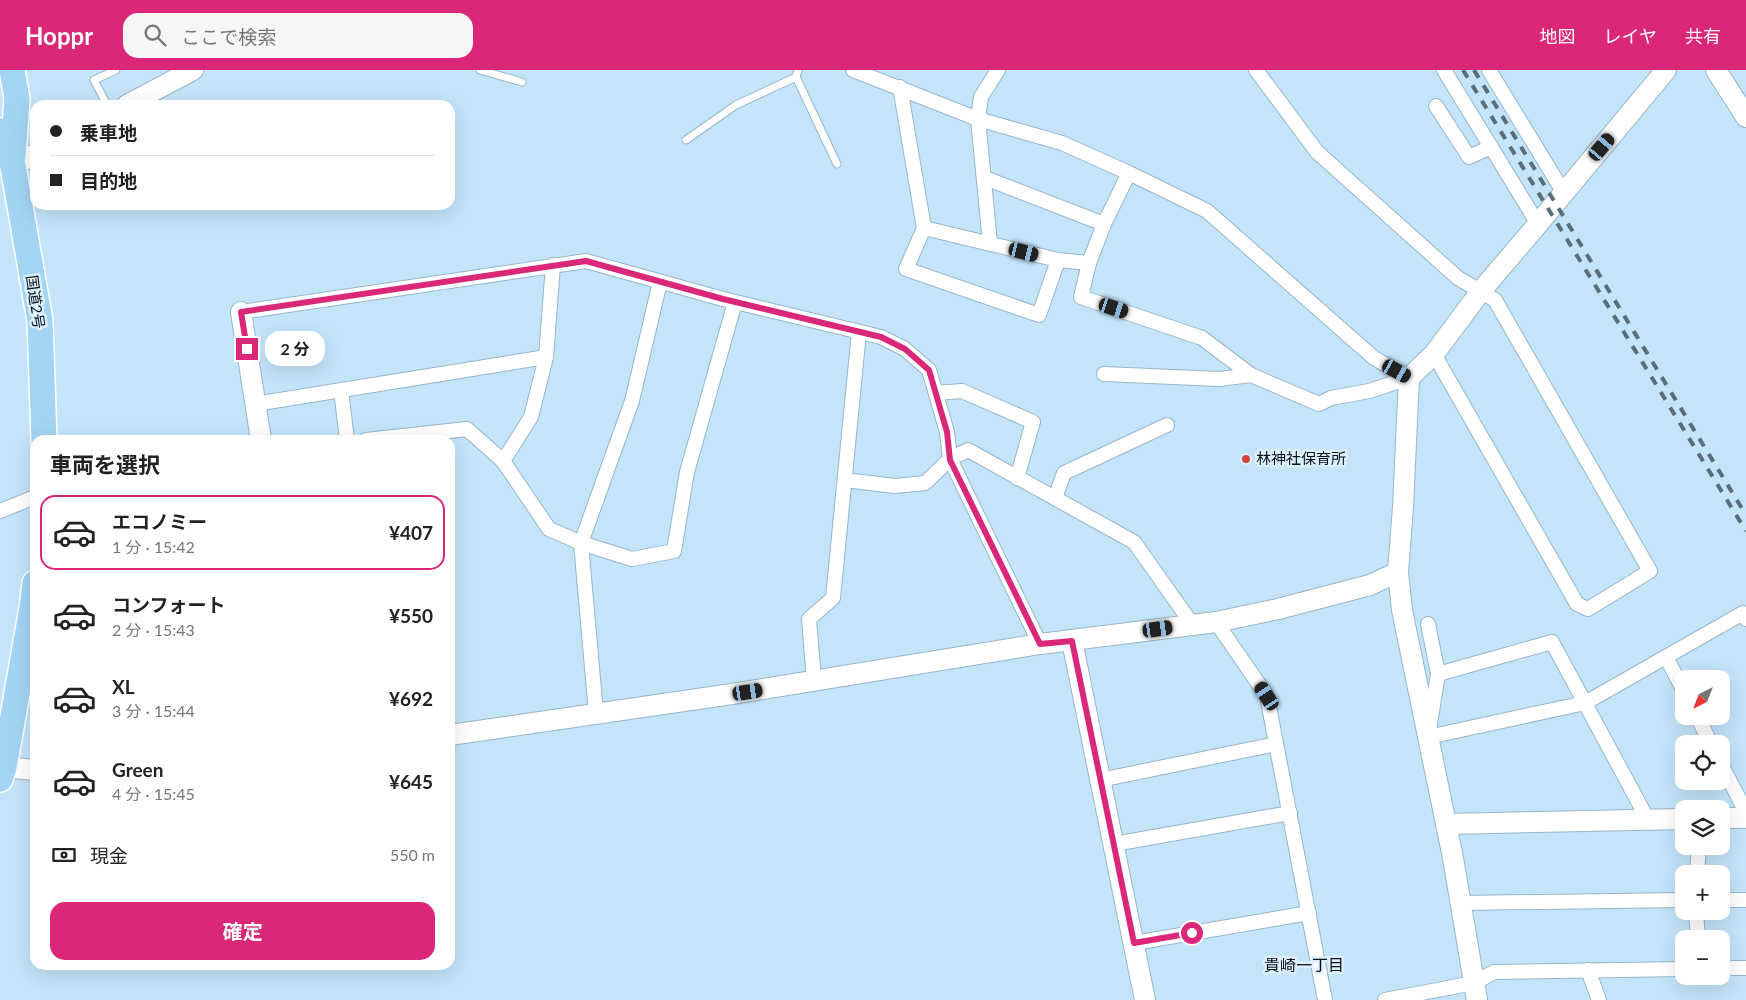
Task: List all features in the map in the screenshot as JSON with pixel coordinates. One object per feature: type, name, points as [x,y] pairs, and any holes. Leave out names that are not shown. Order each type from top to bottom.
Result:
[{"type":"highway","name":"国道2号","points":[[4,171],[17,99],[12,70]]},
{"type":"highway","name":"国道2号","points":[[0,131],[4,171],[40,321],[44,435]]},
{"type":"highway","points":[[2,773],[30,619]]},
{"type":"street","points":[[136,100],[193,70]]},
{"type":"street","points":[[853,70],[978,119],[1062,143],[1207,211],[1374,358],[1409,378]]},
{"type":"street","points":[[990,243],[978,119],[981,97],[998,70]]},
{"type":"street","points":[[1256,70],[1317,152],[1458,278],[1494,300],[1650,571],[1588,610],[1577,604],[1434,354]]},
{"type":"street","points":[[1444,70],[1538,224]]},
{"type":"street","points":[[1489,70],[1564,193]]},
{"type":"street","points":[[1128,173],[1104,224],[1089,263],[1081,297],[1202,338],[1251,375],[1319,404],[1331,398],[1370,391],[1409,378],[1434,354],[1481,291],[1666,70]]},
{"type":"street","points":[[1716,70],[1746,117]]},
{"type":"street","points":[[900,87],[924,228],[906,269],[1039,316],[1058,260]]},
{"type":"street","points":[[1436,106],[1470,157],[1491,147]]},
{"type":"street","points":[[4,171],[30,157]]},
{"type":"street","points":[[985,178],[1104,224]]},
{"type":"street","points":[[924,228],[1058,260],[1089,263]]},
{"type":"street","points":[[260,435],[241,312],[586,261],[735,302],[881,337],[905,349],[929,370],[947,432],[950,460],[1040,644]]},
{"type":"street","points":[[503,461],[531,416],[546,358],[553,265]]},
{"type":"street","points":[[596,713],[581,544],[632,401],[660,282]]},
{"type":"street","points":[[412,435],[467,429],[503,461],[549,529],[581,544],[632,559],[674,551],[686,472],[735,302]]},
{"type":"street","points":[[814,681],[809,619],[833,598],[859,332]]},
{"type":"street","points":[[255,404],[546,358]]},
{"type":"street","points":[[1104,374],[1219,379],[1251,375]]},
{"type":"street","points":[[1409,378],[1398,572],[1402,610],[1446,824],[1475,991]]},
{"type":"street","points":[[341,390],[346,435]]},
{"type":"street","points":[[936,393],[962,390],[1033,422],[1017,478]]},
{"type":"street","points":[[1055,498],[1064,473],[1167,425]]},
{"type":"street","points":[[844,480],[895,486],[925,483],[950,460],[968,450],[1134,542],[1192,624]]},
{"type":"street","points":[[0,511],[30,499]]},
{"type":"street","points":[[455,734],[732,694],[1040,644],[1216,622],[1278,609],[1370,584],[1398,572]]},
{"type":"street","points":[[1428,737],[1585,703],[1743,613],[1746,619]]},
{"type":"street","points":[[1216,622],[1267,696],[1325,1000]]},
{"type":"street","points":[[1428,624],[1438,674],[1428,737]]},
{"type":"street","points":[[1072,641],[1144,1000]]},
{"type":"street","points":[[1438,674],[1552,642],[1648,820]]},
{"type":"street","points":[[1666,657],[1675,674]]},
{"type":"street","points":[[1100,780],[1276,744]]},
{"type":"street","points":[[2,773],[30,770]]},
{"type":"street","points":[[1730,781],[1746,812]]},
{"type":"street","points":[[1114,844],[1290,813]]},
{"type":"street","points":[[1730,818],[1746,818]]},
{"type":"street","points":[[1446,824],[1675,819]]},
{"type":"street","points":[[1460,903],[1675,900]]},
{"type":"street","points":[[1730,900],[1746,900]]},
{"type":"street","points":[[1134,943],[1309,913]]},
{"type":"street","points":[[1385,1000],[1475,991],[1494,972],[1675,969]]},
{"type":"street","points":[[1730,969],[1745,971]]},
{"type":"street","points":[[1588,970],[1599,1000]]},
{"type":"lane","points":[[104,100],[94,80],[116,70]]},
{"type":"lane","points":[[480,70],[522,82]]},
{"type":"lane","points":[[686,140],[736,105],[797,74],[837,164]]},
{"type":"railway","points":[[1463,70],[1746,531]]},
{"type":"railway","points":[[1474,70],[1746,515]]},
{"type":"place","name":"林神社保育所","points":[[1246,459]]},
{"type":"district","name":"貴崎一丁目","points":[[1304,965]]},
{"type":"route","points":[[247,349],[241,312],[586,261],[723,299],[881,337],[905,349],[929,370],[947,432],[950,460],[1040,644],[1072,641],[1134,943],[1192,933]]}]
